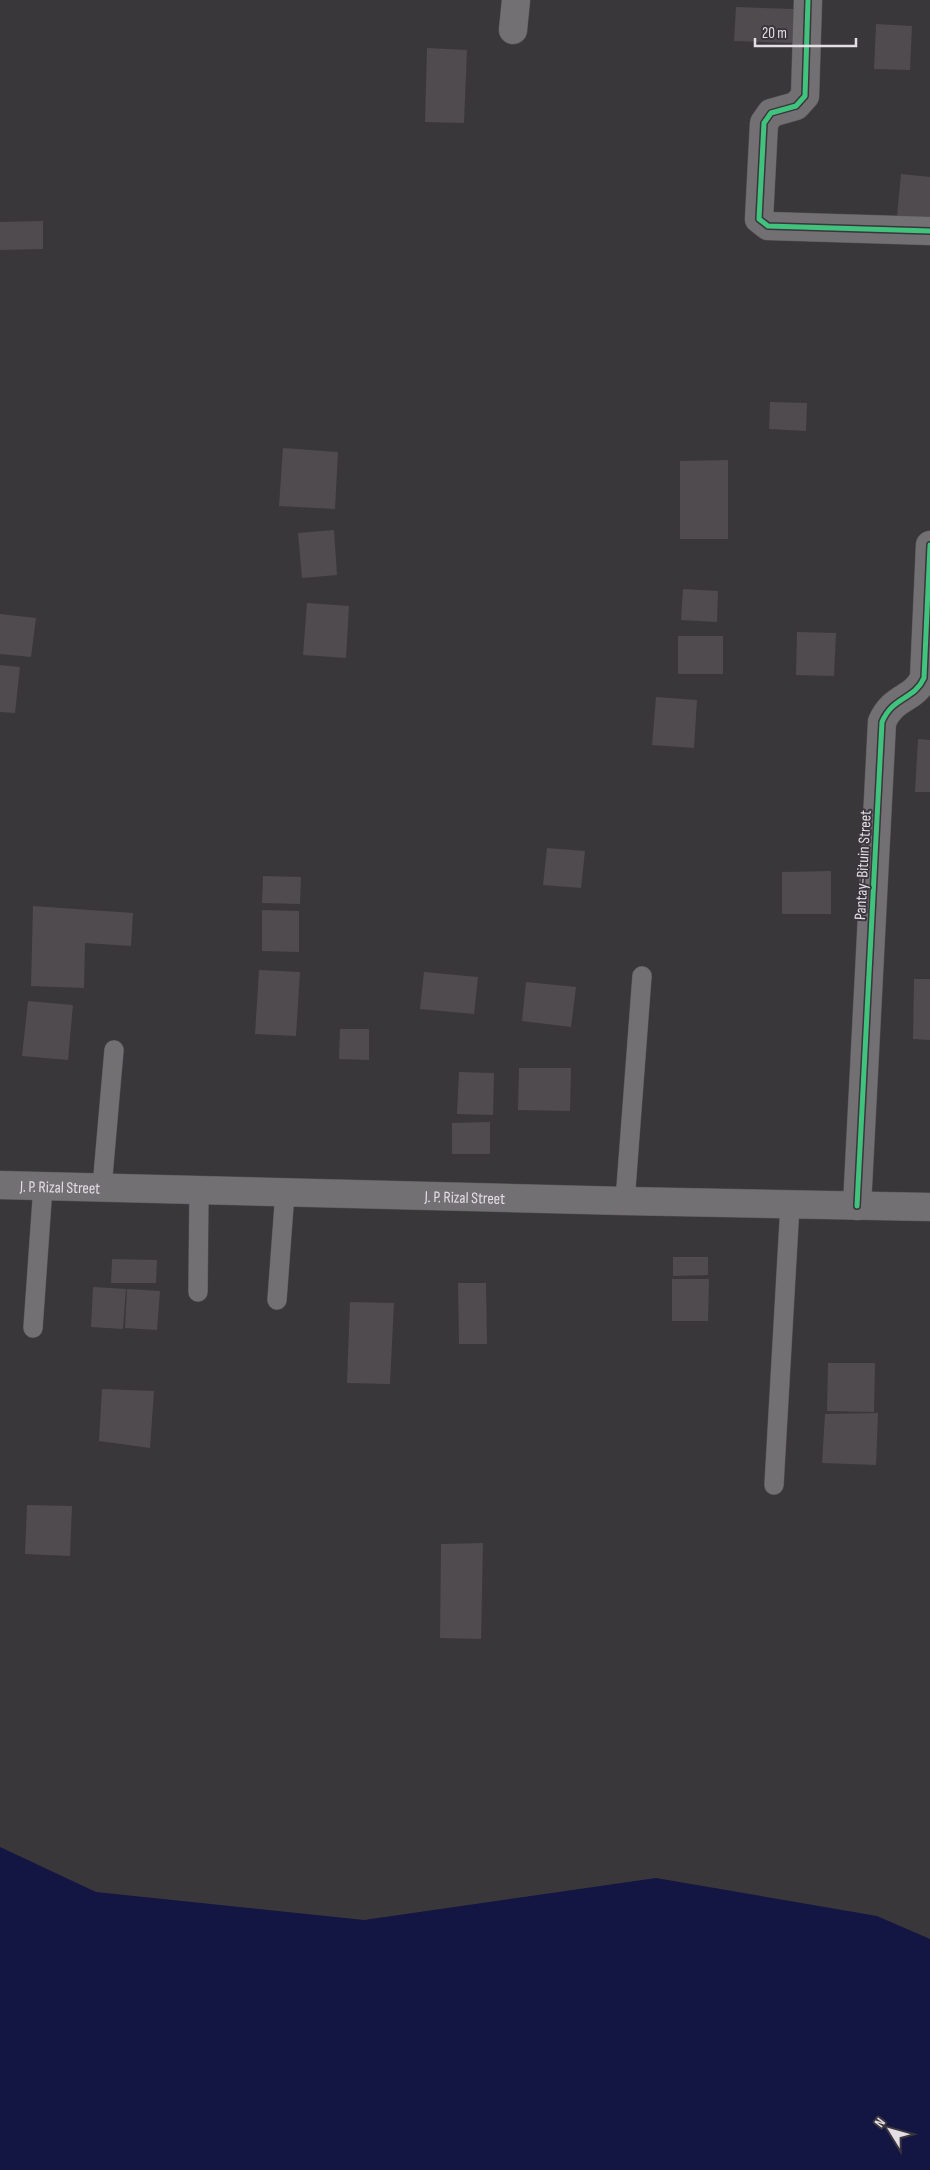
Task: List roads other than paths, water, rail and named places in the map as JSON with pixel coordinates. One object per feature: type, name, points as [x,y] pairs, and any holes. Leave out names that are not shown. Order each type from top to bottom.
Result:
[{"type":"street","points":[[513,30],[516,0]]},
{"type":"street","points":[[808,0],[805,96],[796,106],[771,112],[764,123],[759,219],[768,226],[930,231]]},
{"type":"street","name":"Pantay-Bituin Street","points":[[857,1206],[882,722],[891,706],[916,690],[924,678],[930,545]]},
{"type":"street","name":"J. P. Rizal Street","points":[[0,1185],[930,1207]]},
{"type":"lane","points":[[625,1201],[642,976]]},
{"type":"lane","points":[[102,1187],[114,1050]]},
{"type":"lane","points":[[33,1328],[43,1186]]},
{"type":"lane","points":[[198,1292],[199,1190]]},
{"type":"lane","points":[[277,1300],[284,1192]]},
{"type":"lane","points":[[774,1485],[790,1205]]}]
